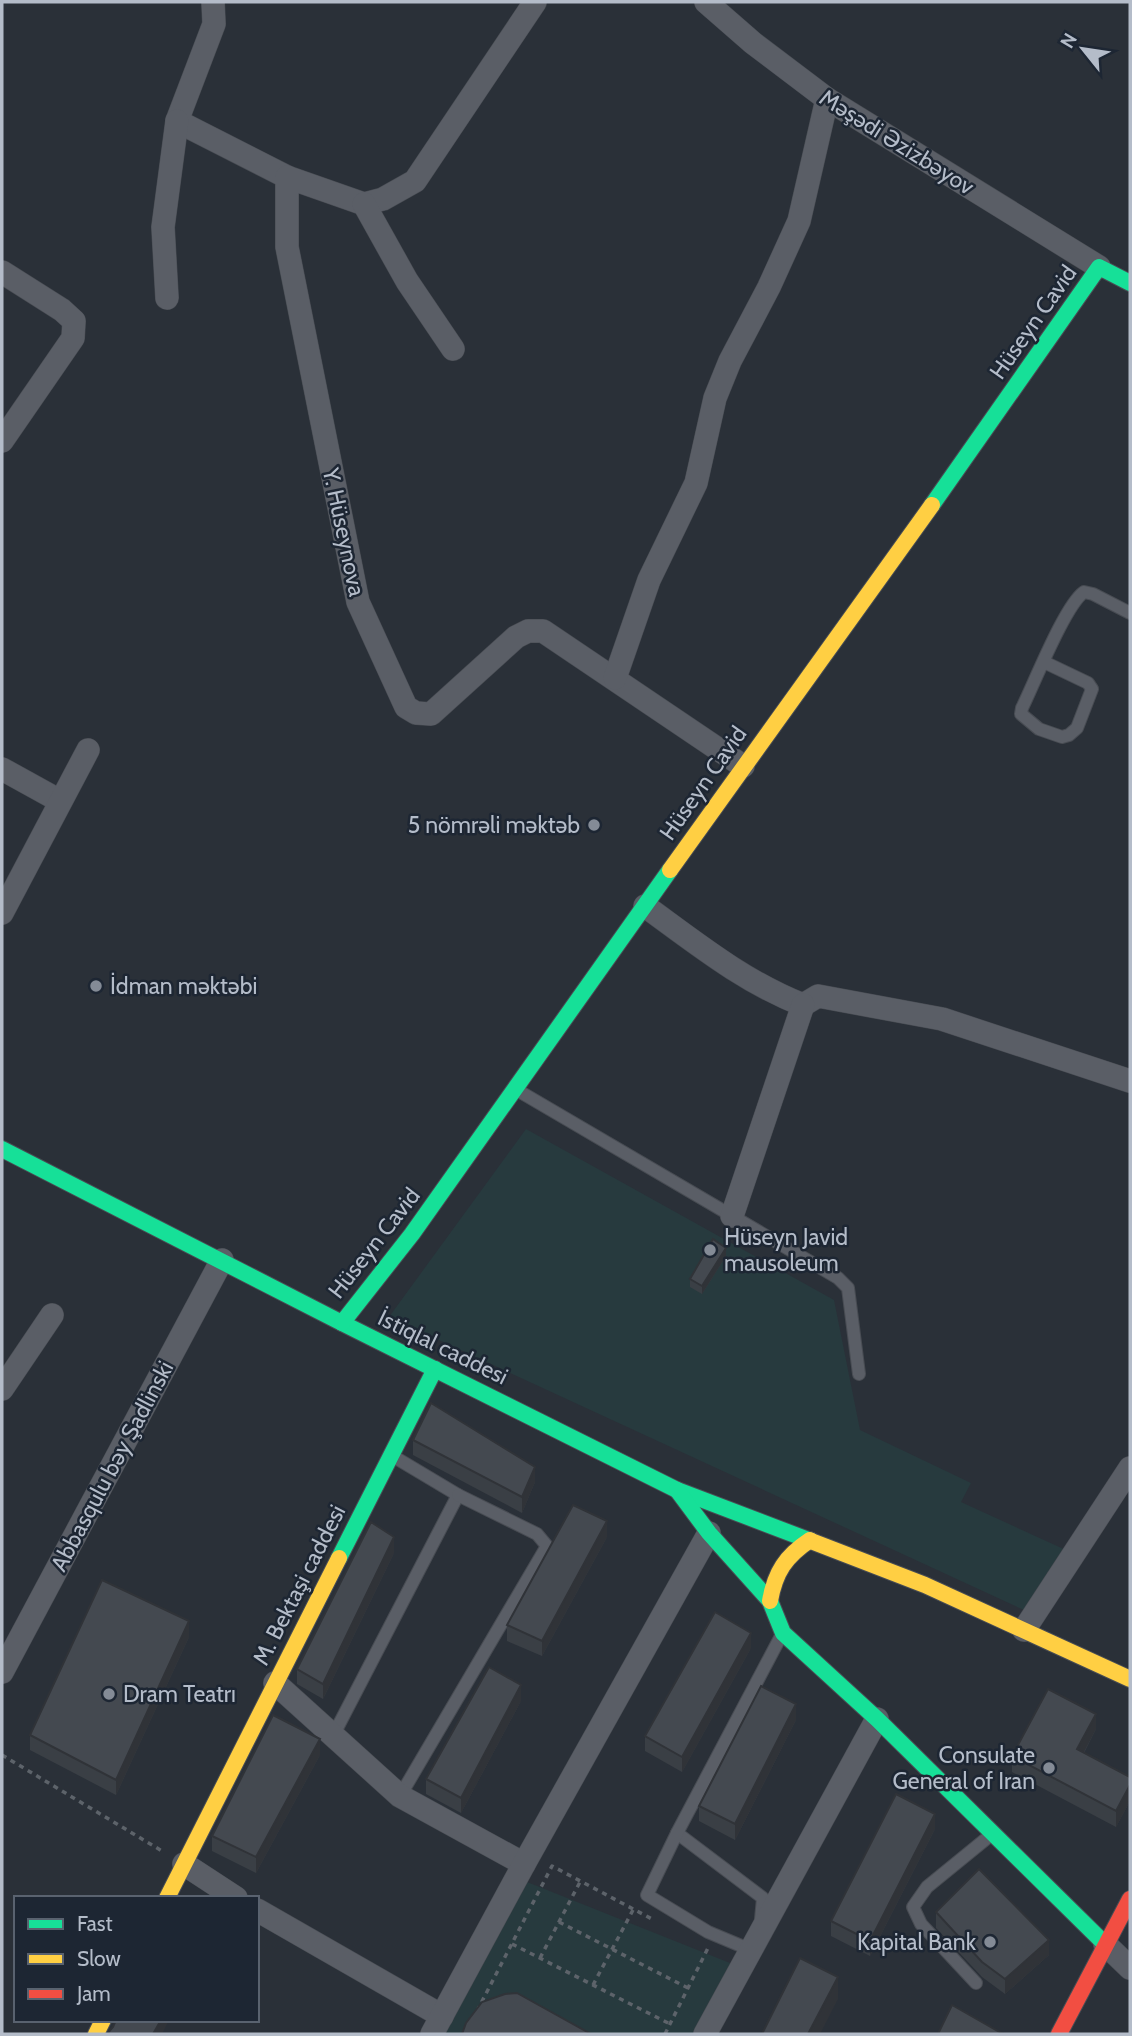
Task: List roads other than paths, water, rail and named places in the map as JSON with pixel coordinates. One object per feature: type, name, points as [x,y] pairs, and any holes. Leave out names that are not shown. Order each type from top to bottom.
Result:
[{"type":"main road","points":[[1099,267],[1130,283]]},
{"type":"main road","name":"Hüseyn Cavid","points":[[342,1323],[412,1234],[516,1090],[1099,267]]},
{"type":"main road","name":"İstiqlal caddesi","points":[[2,1149],[677,1490],[925,1585],[1130,1679]]},
{"type":"main road","name":"M. Bektaşi caddesi","points":[[168,1896],[435,1369]]},
{"type":"main road","points":[[677,1490],[709,1533],[770,1601],[783,1633],[877,1719],[1105,1944]]},
{"type":"main road","points":[[770,1601],[773,1579],[781,1563],[792,1551],[810,1540]]},
{"type":"main road","points":[[1059,2034],[1130,1899]]},
{"type":"street","points":[[167,298],[163,228],[177,121],[214,24],[213,2]]},
{"type":"street","points":[[177,121],[287,177],[364,204],[383,199],[415,181],[535,2]]},
{"type":"street","name":"Məşədi Əzizbəyov","points":[[706,2],[753,43],[827,99],[1099,267]]},
{"type":"street","points":[[615,678],[649,580],[696,484],[715,398],[730,361],[800,221],[827,99]]},
{"type":"street","name":"Y. Hüseynova","points":[[287,177],[287,247],[358,602],[405,707],[416,713],[431,714],[516,638],[528,631],[543,631],[743,766]]},
{"type":"street","points":[[364,204],[407,281],[453,349]]},
{"type":"street","points":[[2,272],[62,310],[74,321],[73,338],[2,441]]},
{"type":"street","points":[[2,913],[88,750]]},
{"type":"street","points":[[2,769],[60,802]]},
{"type":"street","points":[[645,906],[734,970],[774,993],[803,1005]]},
{"type":"street","points":[[732,1216],[803,1005],[818,996],[942,1019],[1130,1081]]},
{"type":"street","name":"Abbasqulu bəy Şadlinski","points":[[2,1672],[222,1260]]},
{"type":"street","points":[[2,1389],[52,1315]]},
{"type":"street","points":[[1024,1630],[1130,1468]]},
{"type":"street","points":[[259,1911],[437,2025],[709,1533]]},
{"type":"street","points":[[275,1683],[400,1796],[524,1864]]},
{"type":"street","points":[[705,2034],[877,1719]]},
{"type":"street","points":[[184,1864],[233,1896]]},
{"type":"street","points":[[1105,1944],[1130,1968]]},
{"type":"lane","points":[[1044,662],[1088,683],[1092,689],[1077,728],[1066,736],[1039,729],[1021,714],[1022,708],[1065,617],[1078,596],[1084,593],[1093,594],[1130,612]]},
{"type":"lane","points":[[516,1090],[838,1278],[848,1288],[859,1374]]},
{"type":"lane","points":[[391,1455],[458,1495],[537,1534],[547,1546],[400,1796]]},
{"type":"lane","points":[[334,1734],[458,1495]]},
{"type":"lane","points":[[751,1950],[708,1932],[648,1895],[677,1833],[783,1633]]},
{"type":"lane","points":[[677,1833],[764,1898],[760,1929]]},
{"type":"lane","points":[[976,1983],[921,1924],[913,1907],[927,1887],[993,1834]]},
{"type":"place","name":"5 nömrəli məktəb","points":[[594,825]]},
{"type":"place","name":"İdman məktəbi","points":[[96,986]]},
{"type":"place","name":"Hüseyn Javid mausoleum","points":[[710,1250]]},
{"type":"place","name":"Dram Teatrı","points":[[109,1694]]},
{"type":"place","name":"Consulate General of Iran","points":[[1049,1768]]},
{"type":"place","name":"Kapital Bank","points":[[990,1942]]}]
